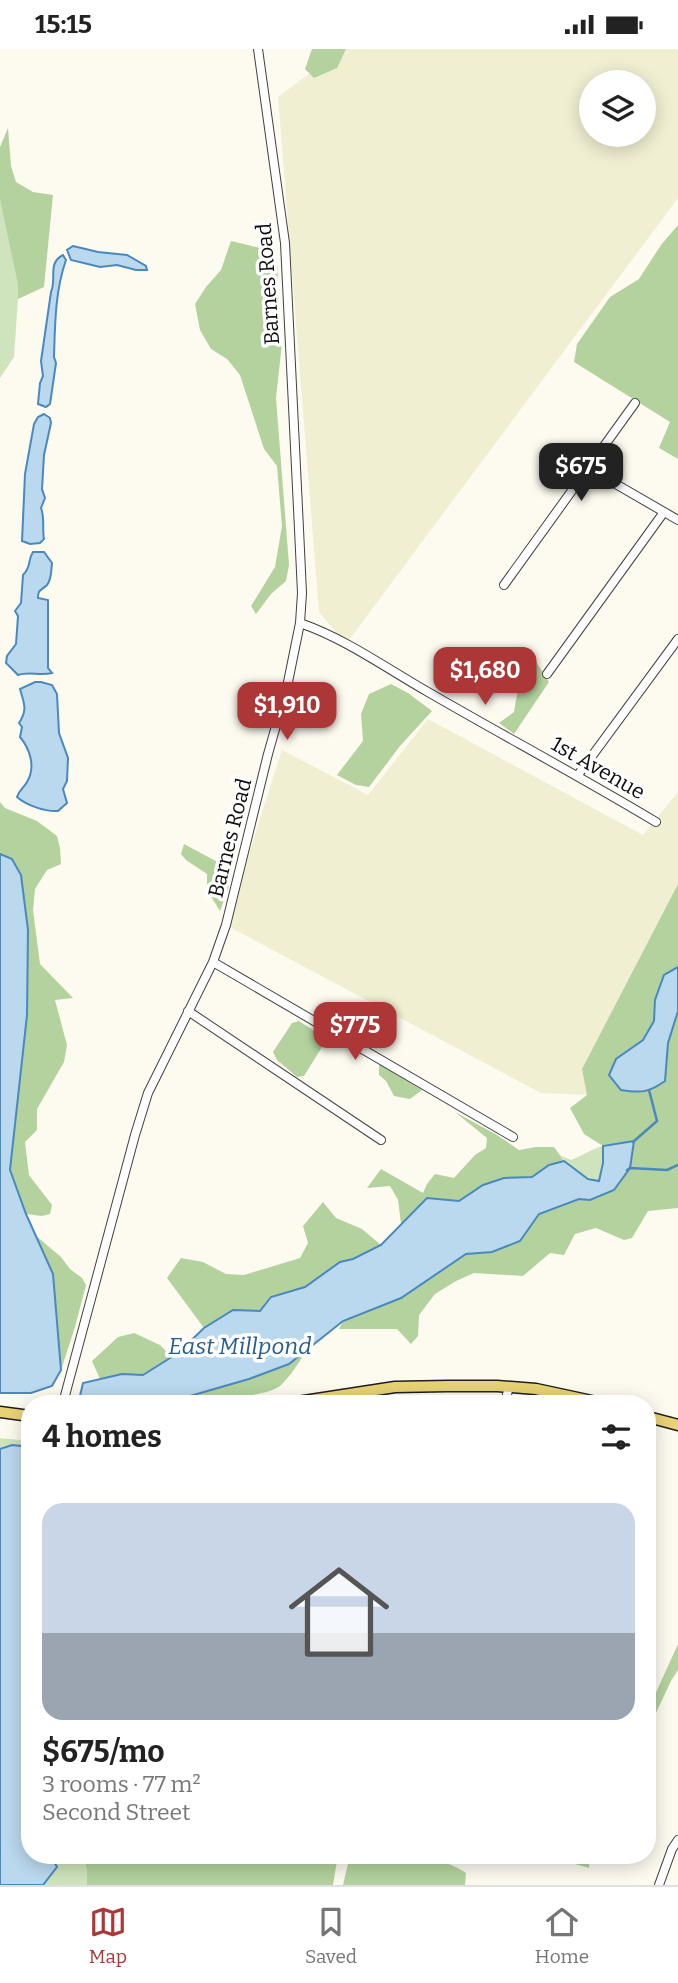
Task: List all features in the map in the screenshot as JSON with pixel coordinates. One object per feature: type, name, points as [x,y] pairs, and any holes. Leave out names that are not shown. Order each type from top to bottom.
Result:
[{"type":"main road","points":[[343,1395],[395,1387],[509,1386],[564,1395]]},
{"type":"main road","points":[[0,1412],[21,1415]]},
{"type":"main road","points":[[656,1419],[678,1425]]},
{"type":"street","name":"Barnes Road","points":[[65,1395],[148,1093],[212,962],[226,925],[287,687],[300,623],[302,593],[285,243],[258,49]]},
{"type":"street","points":[[503,585],[635,404]]},
{"type":"street","points":[[588,468],[678,520]]},
{"type":"street","points":[[547,674],[664,512]]},
{"type":"street","name":"1st Avenue","points":[[300,623],[346,644],[579,775],[656,822]]},
{"type":"street","points":[[579,775],[678,639]]},
{"type":"street","points":[[212,962],[513,1137]]},
{"type":"street","points":[[188,1010],[381,1140]]},
{"type":"street","points":[[507,1395],[509,1386]]},
{"type":"street","points":[[659,1885],[678,1840]]},
{"type":"green space","points":[[312,49],[346,49],[337,68],[314,78],[305,69]]},
{"type":"green space","points":[[342,49],[678,49],[678,198],[346,644],[319,612],[278,97]]},
{"type":"green space","points":[[8,128],[11,166],[16,182],[33,192],[53,195],[44,287],[18,299],[18,284],[0,200],[0,147]]},
{"type":"green space","points":[[0,200],[19,284],[14,357],[0,378]]},
{"type":"green space","points":[[678,225],[678,459],[659,448],[670,422],[574,362],[577,344],[610,297],[639,279]]},
{"type":"green space","points":[[231,241],[260,248],[278,267],[276,315],[282,343],[276,398],[289,565],[286,581],[271,594],[256,614],[251,606],[275,567],[282,526],[277,466],[264,449],[240,375],[227,359],[211,349],[200,330],[195,304],[221,270]]},
{"type":"green space","points":[[536,662],[549,682],[514,734],[499,723],[514,712],[520,677],[526,667]]},
{"type":"green space","points":[[391,684],[432,711],[400,746],[369,787],[356,785],[337,775],[363,741],[361,714],[369,694]]},
{"type":"green space","points":[[428,719],[643,835],[678,792],[678,884],[582,1069],[588,1095],[541,1093],[226,925],[282,750],[368,795]]},
{"type":"green space","points":[[0,802],[5,808],[37,821],[57,836],[60,848],[61,864],[47,870],[35,889],[33,910],[40,964],[73,998],[55,1000],[67,1045],[64,1062],[37,1109],[37,1130],[25,1142],[29,1175],[52,1205],[50,1214],[42,1216],[26,1214],[10,1170],[27,1015],[28,930],[21,875],[12,859],[0,854]]},
{"type":"green space","points":[[184,844],[225,866],[229,886],[220,911],[207,890],[207,874],[181,854]]},
{"type":"green space","points":[[678,884],[678,967],[664,975],[655,1000],[654,1021],[643,1040],[634,1048],[665,1081],[668,1043],[678,1011],[678,1208],[648,1211],[632,1238],[624,1240],[596,1228],[575,1234],[564,1255],[550,1253],[523,1276],[474,1273],[456,1281],[435,1294],[419,1315],[418,1336],[411,1344],[397,1329],[339,1329],[343,1321],[401,1298],[466,1254],[492,1252],[520,1241],[539,1214],[579,1199],[591,1200],[614,1190],[630,1168],[634,1142],[603,1146],[584,1134],[570,1108],[587,1095],[582,1069]]},
{"type":"green space","points":[[299,1021],[327,1039],[304,1076],[297,1077],[277,1060],[273,1052],[292,1023]]},
{"type":"green space","points":[[379,1064],[422,1090],[410,1099],[394,1096],[386,1081],[379,1075]]},
{"type":"green space","points":[[455,1112],[519,1150],[554,1147],[564,1161],[549,1165],[532,1177],[504,1178],[483,1185],[459,1201],[427,1198],[401,1224],[398,1200],[390,1186],[367,1188],[381,1169],[423,1193],[435,1174],[454,1178],[475,1155],[486,1148],[487,1138]]},
{"type":"green space","points":[[603,1146],[599,1181],[577,1171],[560,1155],[571,1160]]},
{"type":"green space","points":[[323,1202],[336,1218],[362,1229],[381,1245],[353,1259],[340,1262],[305,1287],[271,1297],[260,1311],[233,1310],[204,1328],[167,1278],[181,1258],[203,1262],[226,1274],[244,1275],[300,1258],[308,1243],[303,1226]]},
{"type":"green space","points":[[35,1235],[61,1257],[86,1285],[61,1370],[53,1274]]},
{"type":"green space","points":[[134,1333],[160,1345],[172,1357],[142,1375],[122,1374],[100,1379],[92,1361],[118,1337]]},
{"type":"green space","points":[[307,1350],[288,1378],[273,1390],[248,1395],[192,1395],[249,1379],[289,1364]]},
{"type":"green space","points":[[0,1438],[21,1440],[21,1448],[0,1449]]},
{"type":"green space","points":[[678,1644],[678,1670],[656,1713],[656,1692]]},
{"type":"green space","points":[[55,1864],[85,1864],[87,1885],[43,1885],[57,1867]]},
{"type":"green space","points":[[85,1864],[336,1864],[333,1885],[87,1885]]},
{"type":"green space","points":[[348,1864],[448,1864],[466,1873],[465,1885],[343,1885]]},
{"type":"water","points":[[73,246],[127,255],[146,266],[147,270],[117,265],[100,267],[71,260],[67,250]]},
{"type":"water","points":[[63,255],[66,260],[55,320],[56,363],[50,404],[46,407],[38,404],[43,376],[41,361],[55,262]]},
{"type":"water","points":[[44,414],[50,418],[51,423],[44,455],[42,489],[45,498],[41,508],[44,539],[40,543],[30,544],[22,541],[25,474],[34,424],[38,417]]},
{"type":"water","points":[[33,552],[44,552],[52,563],[50,580],[39,592],[38,598],[48,600],[48,668],[52,673],[18,675],[6,663],[7,656],[16,644],[18,616],[15,611],[21,603],[23,575],[28,569]]},
{"type":"water","points":[[35,682],[52,685],[57,694],[59,733],[68,758],[67,781],[63,789],[67,803],[58,811],[36,807],[17,797],[31,770],[27,747],[20,737],[22,727],[19,723],[24,714],[24,706],[20,689]]},
{"type":"water","points":[[0,854],[12,859],[21,875],[28,930],[27,1015],[10,1170],[53,1274],[61,1370],[52,1386],[31,1393],[0,1393]]},
{"type":"water","points":[[678,967],[678,1011],[668,1043],[665,1081],[644,1091],[621,1090],[609,1075],[616,1059],[643,1040],[654,1021],[655,1000],[664,975]]},
{"type":"water","name":"East Millpond","points":[[634,1141],[630,1168],[614,1190],[590,1200],[579,1199],[539,1214],[520,1241],[492,1252],[466,1254],[401,1298],[343,1321],[289,1364],[193,1395],[80,1395],[83,1383],[122,1374],[143,1375],[178,1353],[204,1328],[233,1310],[260,1311],[271,1297],[305,1287],[340,1262],[353,1259],[381,1245],[427,1198],[459,1201],[483,1185],[504,1178],[532,1177],[549,1165],[564,1161],[588,1179],[599,1181],[603,1146]]},
{"type":"water","points":[[12,1445],[21,1446],[21,1864],[55,1864],[57,1867],[43,1885],[0,1885],[0,1449]]},
{"type":"waterway","points":[[633,1142],[657,1121],[649,1090]]},
{"type":"waterway","points":[[627,1170],[667,1170],[678,1165]]}]
